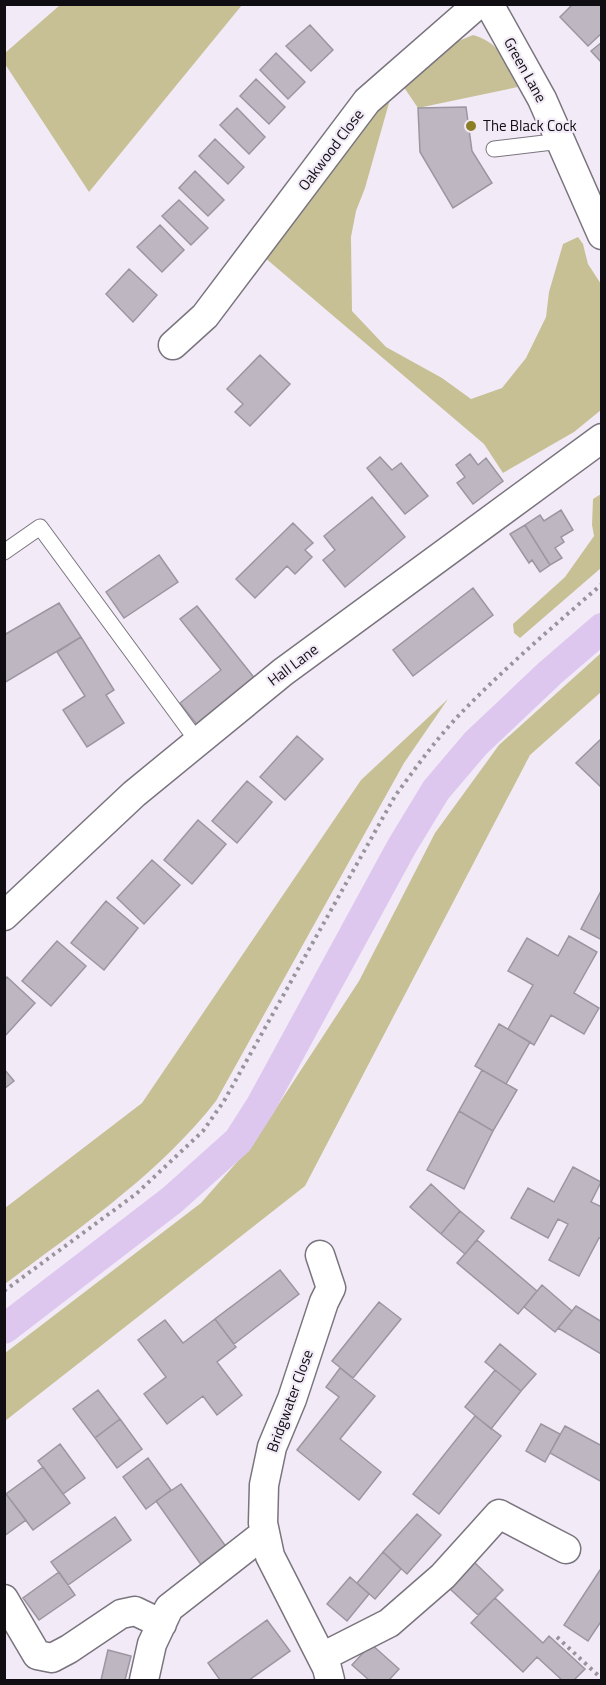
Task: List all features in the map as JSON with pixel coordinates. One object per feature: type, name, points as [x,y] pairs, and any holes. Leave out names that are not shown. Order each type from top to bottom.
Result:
[{"type":"street","name":"Oakwood Close","points":[[173,345],[214,323],[368,101],[478,4]]},
{"type":"street","name":"Green Lane","points":[[489,4],[542,99],[602,235]]},
{"type":"street","name":"Hall Lane","points":[[4,916],[134,794],[283,672],[602,438]]},
{"type":"street","name":"Bridgwater Close","points":[[320,1255],[332,1288],[324,1302],[292,1399],[272,1447],[264,1485],[263,1523],[270,1556],[326,1669]]},
{"type":"street","points":[[326,1669],[389,1623],[443,1576],[499,1514],[566,1549]]},
{"type":"street","points":[[144,1680],[152,1644],[169,1608],[265,1533]]},
{"type":"street","points":[[4,1599],[37,1655],[52,1658],[121,1614],[135,1611],[162,1624]]},
{"type":"lane","points":[[494,148],[561,141]]},
{"type":"lane","points":[[4,552],[40,527],[198,742]]},
{"type":"path","points":[[4,1291],[136,1194],[203,1131],[224,1101],[395,796],[425,754],[464,710],[542,636],[602,584]]},
{"type":"path","points":[[557,1637],[602,1679]]},
{"type":"shaded area","points":[[60,5],[242,5],[89,192],[5,64],[5,53]]},
{"type":"shaded area","points":[[473,35],[491,43],[497,49],[518,87],[418,108],[401,83],[456,42]]},
{"type":"shaded area","points":[[386,98],[389,103],[365,188],[356,211],[351,237],[352,311],[386,347],[442,378],[471,399],[502,388],[526,358],[546,317],[549,292],[563,244],[578,237],[583,244],[588,264],[601,284],[601,410],[574,432],[503,473],[484,444],[264,257]]},
{"type":"shaded area","points":[[601,494],[601,568],[520,638],[514,633],[513,624],[565,577],[594,536],[593,499]]},
{"type":"shaded area","points":[[601,653],[601,692],[530,755],[305,1186],[5,1421],[5,1353],[201,1203],[252,1145],[359,981],[435,833],[499,745]]},
{"type":"shaded area","points":[[448,699],[404,763],[216,1101],[169,1153],[143,1177],[5,1284],[5,1208],[142,1103],[361,780]]},
{"type":"building","points":[[573,4],[602,5],[602,33],[588,46],[560,17]]},
{"type":"building","points":[[310,25],[333,50],[311,71],[286,46]]},
{"type":"building","points":[[602,42],[602,63],[591,51]]},
{"type":"building","points":[[276,53],[305,82],[288,99],[260,70]]},
{"type":"building","points":[[256,79],[285,107],[269,124],[240,96]]},
{"type":"building","points":[[466,107],[472,151],[492,183],[453,208],[420,152],[418,108]]},
{"type":"building","points":[[237,108],[265,137],[249,154],[220,125]]},
{"type":"building","points":[[215,139],[244,167],[228,184],[199,156]]},
{"type":"building","points":[[195,171],[224,200],[208,216],[179,188]]},
{"type":"building","points":[[179,200],[208,228],[191,245],[162,216]]},
{"type":"building","points":[[160,225],[184,250],[162,272],[137,247]]},
{"type":"building","points":[[129,269],[157,295],[133,322],[106,294]]},
{"type":"building","points":[[260,355],[290,384],[250,426],[235,412],[243,404],[227,389]]},
{"type":"building","points":[[470,454],[478,465],[486,458],[503,481],[473,504],[457,483],[465,477],[456,465]]},
{"type":"building","points":[[380,457],[392,470],[401,463],[428,496],[405,514],[367,468]]},
{"type":"building","points":[[372,497],[405,537],[345,587],[323,560],[335,550],[324,536]]},
{"type":"building","points":[[561,510],[573,530],[561,537],[564,542],[555,548],[562,558],[550,565],[525,525],[540,515],[544,521]]},
{"type":"building","points":[[293,523],[313,543],[305,550],[312,557],[295,574],[287,566],[255,598],[236,579]]},
{"type":"building","points":[[525,525],[550,565],[540,572],[532,560],[529,563],[510,534]]},
{"type":"building","points":[[159,555],[178,582],[124,618],[106,592]]},
{"type":"building","points":[[473,588],[493,615],[413,676],[393,650]]},
{"type":"building","points":[[59,603],[81,637],[4,683],[4,635]]},
{"type":"building","points":[[197,606],[256,680],[198,726],[180,703],[221,670],[180,619]]},
{"type":"building","points":[[81,637],[114,690],[106,695],[124,723],[87,747],[63,710],[85,696],[57,652]]},
{"type":"building","points":[[297,736],[323,759],[285,800],[260,777]]},
{"type":"building","points":[[602,738],[602,788],[576,763]]},
{"type":"building","points":[[247,781],[272,802],[237,843],[212,821]]},
{"type":"building","points":[[198,820],[226,844],[192,884],[164,860]]},
{"type":"building","points":[[152,860],[180,885],[144,924],[117,898]]},
{"type":"building","points":[[602,889],[602,940],[581,929]]},
{"type":"building","points":[[106,901],[138,928],[104,970],[71,943]]},
{"type":"building","points":[[569,936],[597,952],[574,993],[599,1008],[584,1034],[551,1015],[534,1045],[508,1029],[533,985],[508,971],[527,938],[558,956]]},
{"type":"building","points":[[57,941],[86,966],[51,1006],[22,981]]},
{"type":"building","points":[[7,977],[35,1003],[4,1037],[4,980]]},
{"type":"building","points":[[499,1024],[530,1042],[506,1084],[475,1066]]},
{"type":"building","points":[[4,1069],[14,1081],[4,1089]]},
{"type":"building","points":[[482,1070],[517,1090],[493,1131],[459,1111]]},
{"type":"building","points":[[459,1111],[493,1131],[464,1189],[427,1170]]},
{"type":"building","points":[[573,1167],[601,1182],[591,1202],[602,1207],[602,1239],[599,1238],[579,1276],[549,1260],[568,1224],[558,1219],[548,1238],[511,1218],[528,1188],[554,1202]]},
{"type":"building","points":[[431,1184],[460,1211],[441,1234],[410,1207]]},
{"type":"building","points":[[460,1211],[484,1231],[465,1254],[441,1234]]},
{"type":"building","points":[[477,1240],[537,1291],[518,1314],[457,1263]]},
{"type":"building","points":[[280,1270],[299,1294],[234,1344],[215,1319]]},
{"type":"building","points":[[542,1285],[572,1311],[555,1332],[524,1307]]},
{"type":"building","points":[[379,1302],[401,1319],[353,1378],[332,1361]]},
{"type":"building","points":[[576,1306],[602,1322],[601,1354],[558,1328]]},
{"type":"building","points":[[215,1319],[236,1347],[217,1362],[242,1395],[217,1415],[203,1396],[167,1424],[144,1394],[166,1377],[138,1340],[165,1320],[183,1343]]},
{"type":"building","points":[[500,1344],[536,1374],[521,1391],[485,1362]]},
{"type":"building","points":[[340,1368],[375,1396],[340,1439],[381,1472],[359,1500],[297,1450],[339,1397],[326,1387]]},
{"type":"building","points":[[495,1370],[521,1391],[491,1429],[465,1407]]},
{"type":"building","points":[[98,1390],[120,1419],[95,1438],[73,1409]]},
{"type":"building","points":[[475,1416],[501,1436],[439,1514],[413,1494]]},
{"type":"building","points":[[120,1419],[142,1449],[117,1468],[95,1438]]},
{"type":"building","points":[[541,1424],[560,1434],[545,1462],[526,1451]]},
{"type":"building","points":[[565,1426],[602,1446],[602,1482],[550,1453]]},
{"type":"building","points":[[60,1444],[85,1478],[63,1494],[38,1461]]},
{"type":"building","points":[[148,1458],[171,1490],[146,1509],[123,1477]]},
{"type":"building","points":[[43,1467],[70,1503],[33,1530],[6,1494]]},
{"type":"building","points":[[181,1484],[227,1548],[202,1566],[156,1501]]},
{"type":"building","points":[[6,1494],[26,1520],[4,1536],[4,1495]]},
{"type":"building","points":[[417,1514],[441,1535],[407,1574],[383,1552]]},
{"type":"building","points":[[115,1517],[131,1540],[68,1585],[51,1562]]},
{"type":"building","points":[[383,1552],[401,1569],[375,1599],[357,1583]]},
{"type":"building","points":[[474,1562],[503,1590],[478,1615],[449,1588]]},
{"type":"building","points":[[602,1567],[602,1620],[588,1641],[564,1625]]},
{"type":"building","points":[[59,1572],[75,1595],[39,1620],[23,1598]]},
{"type":"building","points":[[350,1577],[369,1594],[347,1621],[327,1604]]},
{"type":"building","points":[[495,1598],[543,1643],[549,1636],[585,1669],[574,1680],[562,1680],[537,1657],[523,1672],[471,1623]]},
{"type":"building","points":[[267,1620],[290,1651],[249,1680],[220,1680],[208,1663]]},
{"type":"building","points":[[371,1644],[399,1669],[389,1680],[369,1680],[352,1665]]},
{"type":"building","points":[[108,1650],[131,1656],[125,1680],[101,1680]]},
{"type":"waterway","points":[[4,1329],[172,1200],[238,1141],[261,1105],[402,846],[436,790],[476,743],[550,673],[602,628]]},
{"type":"place","name":"The Black Cock","points":[[471,126]]}]
